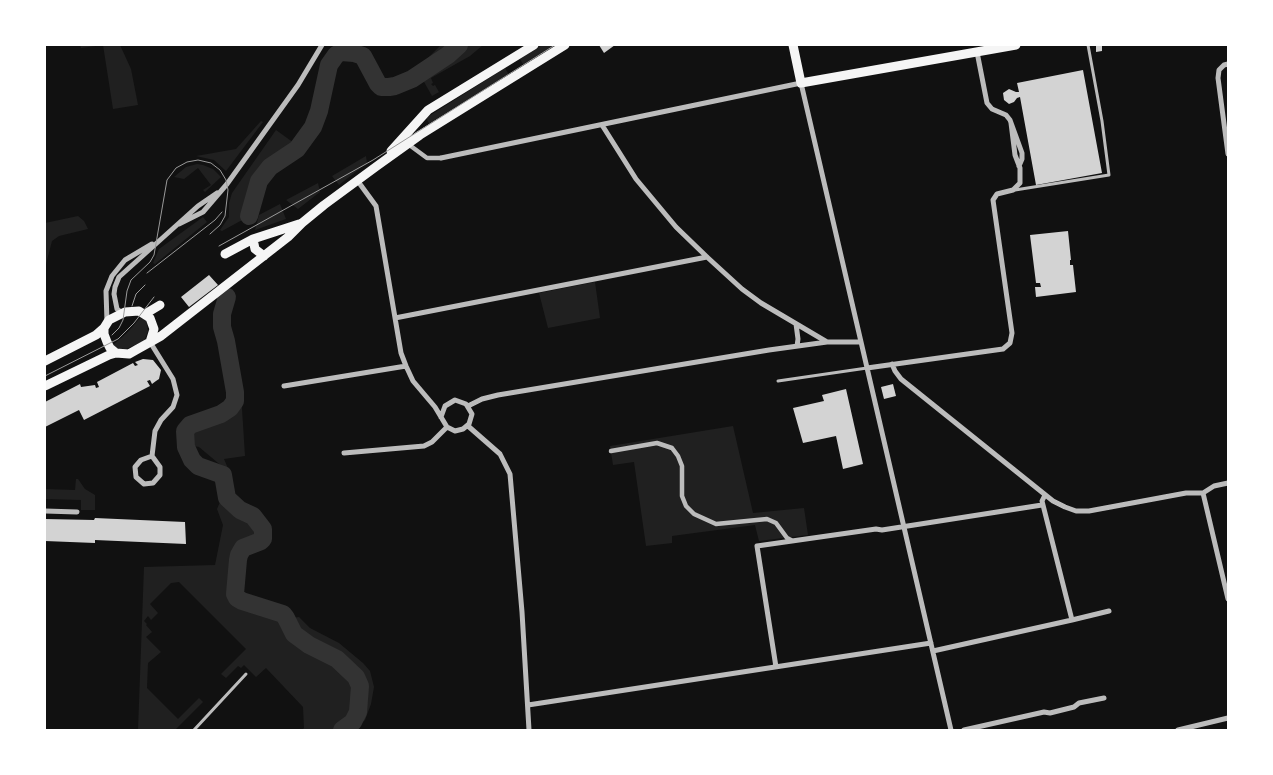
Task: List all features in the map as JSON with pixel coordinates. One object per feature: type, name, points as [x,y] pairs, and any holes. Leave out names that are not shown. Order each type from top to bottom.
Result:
[{"type":"main road","points":[[406,141],[428,110],[534,45]]},
{"type":"main road","points":[[45,386],[75,370],[116,353],[129,354],[167,332],[406,141],[565,45]]},
{"type":"main road","points":[[793,45],[801,83],[1016,45]]},
{"type":"main road","points":[[225,254],[254,239],[302,223]]},
{"type":"main road","points":[[254,239],[256,250],[264,256]]},
{"type":"main road","points":[[145,314],[160,304]]},
{"type":"main road","points":[[45,361],[96,335],[122,313],[136,311],[145,314],[151,320],[154,329],[150,342]]},
{"type":"main road","points":[[106,326],[104,334],[110,348],[116,353]]},
{"type":"street","points":[[122,313],[117,309],[115,300],[114,287],[117,281],[124,272],[204,201],[222,190],[293,92],[322,45]]},
{"type":"street","points":[[867,368],[1003,349],[1010,343],[1012,333],[993,200],[997,194],[1013,190],[1020,183],[1019,166],[1015,155],[1011,123],[1007,116],[992,109],[987,103],[977,52]]},
{"type":"street","points":[[1228,64],[1219,70],[1218,78],[1228,154]]},
{"type":"street","points":[[406,141],[427,158],[441,158],[801,83],[951,730]]},
{"type":"street","points":[[602,125],[636,179],[676,227],[707,258],[761,303],[827,342]]},
{"type":"street","points":[[357,180],[376,206],[401,352],[406,366],[418,388],[442,417]]},
{"type":"street","points":[[106,326],[107,287],[112,276],[126,260],[157,242]]},
{"type":"street","points":[[395,318],[707,258]]},
{"type":"street","points":[[796,324],[797,346]]},
{"type":"street","points":[[150,342],[173,379],[178,395],[173,407],[161,420],[155,431],[152,456],[160,467],[160,475],[153,483],[144,484],[136,477],[135,467],[141,460],[152,456]]},
{"type":"street","points":[[468,406],[482,399],[498,395],[797,346],[827,342],[861,342]]},
{"type":"street","points":[[892,364],[901,379],[1058,504],[1082,511],[1186,493],[1203,493],[1214,486],[1228,483]]},
{"type":"street","points":[[284,386],[406,366]]},
{"type":"street","points":[[452,401],[461,401],[468,406],[472,416],[468,426],[463,430],[457,431],[443,423],[442,417],[445,406],[452,401]]},
{"type":"street","points":[[468,426],[500,454],[510,474],[522,612],[529,730]]},
{"type":"street","points":[[344,454],[424,446],[432,442],[447,427]]},
{"type":"street","points":[[611,451],[657,443],[672,448],[682,466],[682,496],[686,506],[694,514],[716,524],[767,519],[776,523],[787,538],[791,540]]},
{"type":"street","points":[[1203,493],[1228,599]]},
{"type":"street","points":[[1045,495],[1042,499],[1042,504],[1072,620]]},
{"type":"street","points":[[776,667],[756,546],[905,526],[1042,504]]},
{"type":"street","points":[[45,512],[77,512]]},
{"type":"street","points":[[933,651],[1109,611]]},
{"type":"street","points":[[528,705],[931,643]]},
{"type":"street","points":[[964,730],[1044,712],[1050,713],[1074,707],[1079,703],[1104,698]]},
{"type":"street","points":[[1178,730],[1228,718]]},
{"type":"lane","points":[[1013,190],[1109,175],[1102,121],[1088,45]]},
{"type":"lane","points":[[778,381],[867,368]]},
{"type":"lane","points":[[194,730],[246,674]]},
{"type":"shaded area","points":[[80,45],[103,45],[81,48]]},
{"type":"shaded area","points":[[103,45],[120,45],[131,69],[138,105],[113,109]]},
{"type":"shaded area","points":[[441,45],[483,45],[470,56],[431,78],[433,83],[431,84],[435,85],[439,92],[432,96],[423,80],[415,84],[409,77]]},
{"type":"shaded area","points":[[542,45],[558,45],[524,66],[520,59]]},
{"type":"shaded area","points":[[505,68],[509,75],[430,125],[426,118]]},
{"type":"shaded area","points":[[261,121],[263,122],[226,171],[214,160],[196,156],[236,149]]},
{"type":"shaded area","points":[[276,130],[294,143],[258,177],[252,189],[244,219],[222,231],[220,230],[229,217],[229,203],[232,193]]},
{"type":"shaded area","points":[[366,156],[367,163],[339,185],[332,176]]},
{"type":"shaded area","points":[[197,164],[213,169],[221,177],[205,192],[203,190],[211,185],[198,168],[184,179],[174,177],[186,167]]},
{"type":"shaded area","points":[[318,183],[320,192],[298,209],[286,200]]},
{"type":"shaded area","points":[[280,204],[286,219],[255,230],[259,215]]},
{"type":"shaded area","points":[[78,216],[84,221],[88,229],[59,236],[52,241],[45,268],[45,223]]},
{"type":"shaded area","points":[[203,217],[207,222],[155,264],[153,263],[159,249]]},
{"type":"shaded area","points":[[595,282],[600,318],[548,328],[539,293]]},
{"type":"shaded area","points":[[141,317],[146,320],[148,331],[144,341],[126,349],[117,348],[113,345],[127,333]]},
{"type":"shaded area","points":[[241,393],[245,456],[224,459],[230,473],[199,447],[194,446],[190,439],[191,434],[197,428],[207,426],[234,410]]},
{"type":"shaded area","points":[[733,426],[753,513],[804,508],[808,535],[759,541],[755,525],[672,536],[672,543],[646,546],[634,462],[613,465],[610,446]]},
{"type":"shaded area","points":[[76,479],[85,489],[95,495],[95,510],[81,510],[81,500],[45,499],[45,489],[75,490]]},
{"type":"shaded area","points":[[223,500],[252,521],[259,532],[257,538],[241,542],[235,549],[230,572],[229,599],[278,616],[287,634],[323,654],[347,671],[355,686],[355,709],[351,718],[337,730],[302,730],[304,728],[303,707],[266,668],[256,677],[244,665],[241,668],[238,666],[226,678],[221,674],[246,649],[179,582],[171,583],[150,604],[158,613],[151,620],[148,616],[144,621],[152,632],[146,637],[161,652],[148,663],[147,688],[178,719],[199,698],[203,702],[175,730],[138,730],[144,567],[215,565],[223,525],[217,509],[220,502],[223,504]]},
{"type":"shaded area","points":[[299,617],[310,628],[339,643],[370,671],[374,687],[371,704],[365,720],[353,730],[348,730],[358,719],[364,703],[364,687],[361,678],[338,654],[299,633],[292,618]]},
{"type":"building","points":[[599,45],[615,45],[604,53]]},
{"type":"building","points":[[1096,45],[1102,45],[1102,51],[1096,52]]},
{"type":"building","points":[[1083,70],[1102,173],[1036,185],[1020,97],[1009,104],[1004,100],[1003,93],[1009,89],[1019,92],[1017,83]]},
{"type":"building","points":[[1068,231],[1070,265],[1073,265],[1076,292],[1036,297],[1035,287],[1041,287],[1040,283],[1036,283],[1030,235]]},
{"type":"building","points":[[209,275],[218,285],[189,307],[181,297]]},
{"type":"building","points":[[143,359],[153,360],[161,370],[159,379],[152,384],[150,380],[147,381],[150,386],[84,420],[79,410],[45,427],[45,402],[80,384],[81,387],[95,385],[96,388],[99,387],[97,382],[133,363],[135,366],[138,365],[135,362]]},
{"type":"building","points":[[893,384],[896,396],[884,399],[881,387]]},
{"type":"building","points":[[846,389],[863,464],[843,469],[836,436],[803,443],[793,408],[824,401],[822,395]]},
{"type":"building","points":[[95,518],[185,522],[186,544],[95,540],[95,543],[45,541],[45,519],[94,520]]},
{"type":"waterway","points":[[249,216],[259,181],[270,167],[297,149],[313,127],[319,111],[329,65],[336,55],[341,52],[363,56],[378,84],[381,87],[389,87],[412,79],[448,55],[459,45]]},
{"type":"waterway","points":[[227,297],[222,314],[222,327],[235,392],[235,401],[230,408],[221,414],[190,425],[185,431],[186,447],[192,460],[198,466],[223,475],[227,498],[240,510],[253,516],[263,529],[263,539],[243,548],[239,555],[235,594],[237,598],[283,614],[294,634],[309,645],[337,659],[356,677],[360,686],[358,712],[353,722],[342,730]]},
{"type":"tram line","points":[[219,246],[373,160],[555,45]]},
{"type":"tram line","points":[[112,335],[119,328],[123,320],[127,291],[131,280],[150,262],[154,255],[167,180],[176,168],[187,162],[198,160],[211,163],[220,170],[226,180],[228,190],[225,216],[220,225],[210,234]]},
{"type":"tram line","points":[[147,273],[215,220],[222,212]]},
{"type":"tram line","points":[[132,306],[136,294],[145,285]]},
{"type":"tram line","points":[[45,376],[118,339],[134,323],[154,297]]}]
